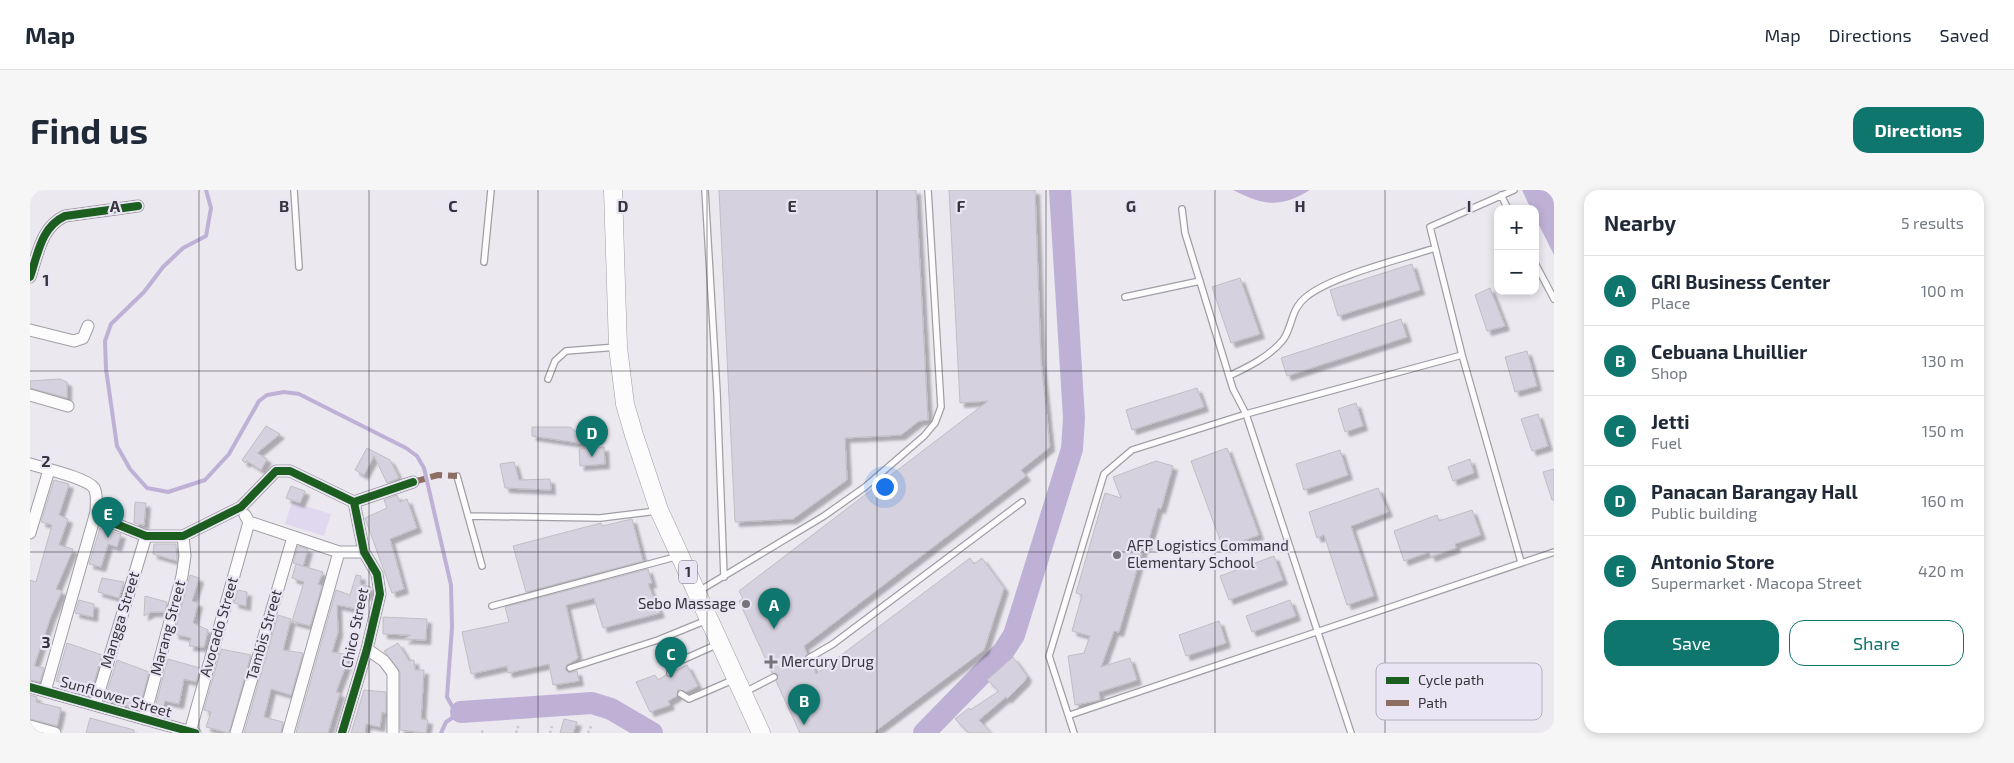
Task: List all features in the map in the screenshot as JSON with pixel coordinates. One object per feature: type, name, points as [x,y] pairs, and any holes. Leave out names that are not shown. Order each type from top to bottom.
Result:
[{"type":"highway","name":"1","points":[[612,190],[618,347],[625,404],[659,510],[761,733]]},
{"type":"street","points":[[30,277],[43,236],[56,220],[65,216],[138,206]]},
{"type":"street","points":[[30,330],[74,341],[83,338],[88,326]]},
{"type":"street","points":[[30,395],[68,406]]},
{"type":"street","points":[[30,464],[91,485],[95,492],[96,512],[45,691]]},
{"type":"street","points":[[30,533],[32,521],[49,470]]},
{"type":"street","points":[[96,512],[116,524],[146,536],[184,536],[241,507],[270,476],[282,470],[290,471],[354,502],[412,482]]},
{"type":"street","name":"Chico Street","points":[[342,733],[367,649],[380,594],[377,574],[364,552],[354,502]]},
{"type":"street","points":[[241,507],[249,522],[339,552],[364,552]]},
{"type":"street","name":"Avocado Street","points":[[192,732],[249,522]]},
{"type":"street","name":"Mangga Street","points":[[94,705],[146,536]]},
{"type":"street","name":"Marang Street","points":[[144,719],[182,576],[185,556],[184,536]]},
{"type":"street","name":"Tambis Street","points":[[236,733],[293,537]]},
{"type":"street","points":[[288,733],[339,552]]},
{"type":"street","points":[[367,649],[384,661],[393,673],[392,733]]},
{"type":"street","name":"Sunflower Street","points":[[30,686],[192,732]]},
{"type":"street","points":[[30,726],[55,733]]},
{"type":"lane","points":[[294,190],[299,267]]},
{"type":"lane","points":[[484,262],[491,190]]},
{"type":"lane","points":[[705,190],[718,403],[724,577]]},
{"type":"lane","points":[[697,592],[824,516],[865,487],[898,460],[935,423],[941,407],[928,190]]},
{"type":"lane","points":[[1514,190],[1430,227],[1462,355],[1521,562]]},
{"type":"lane","points":[[1501,195],[1506,205]]},
{"type":"lane","points":[[1182,209],[1183,224],[1229,376],[1246,414],[1351,733]]},
{"type":"lane","points":[[1229,376],[1260,360],[1283,339],[1292,312],[1306,297],[1326,285],[1435,248]]},
{"type":"lane","points":[[1539,271],[1554,299]]},
{"type":"lane","points":[[1126,297],[1200,281]]},
{"type":"lane","points":[[548,379],[555,361],[566,352],[618,347]]},
{"type":"lane","points":[[1074,733],[1070,715],[1049,656],[1104,474],[1132,450],[1246,414],[1462,355]]},
{"type":"lane","points":[[457,476],[482,566]]},
{"type":"lane","points":[[809,658],[833,644],[1022,502]]},
{"type":"lane","points":[[468,516],[600,518],[659,510]]},
{"type":"lane","points":[[1070,715],[1317,630],[1554,552]]},
{"type":"lane","points":[[492,606],[680,556]]},
{"type":"lane","points":[[570,668],[658,640],[709,619]]},
{"type":"lane","points":[[670,673],[671,666],[720,643]]},
{"type":"lane","points":[[680,694],[689,699],[774,677]]},
{"type":"path","points":[[516,733],[519,724]]},
{"type":"path","points":[[588,733],[592,724]]},
{"type":"path","points":[[550,733],[552,726]]},
{"type":"path","points":[[482,733],[484,728]]},
{"type":"shaded area","points":[[1233,190],[1310,190],[1290,200],[1272,203],[1254,199]]},
{"type":"shaded area","points":[[1522,190],[1554,190],[1554,255],[1539,225],[1539,205],[1529,205]]},
{"type":"shaded area","points":[[292,502],[331,514],[324,536],[285,524]]},
{"type":"building","points":[[719,190],[916,190],[928,420],[919,421],[901,435],[845,438],[847,480],[793,519],[735,522]]},
{"type":"building","points":[[949,190],[1035,190],[1041,361],[1050,447],[1021,470],[1026,476],[804,646],[807,654],[805,660],[811,662],[816,674],[970,558],[974,564],[982,558],[1004,588],[984,650],[873,733],[800,733],[776,681],[778,675],[772,673],[739,601],[743,599],[739,591],[988,401],[960,403]]},
{"type":"building","points":[[1412,264],[1420,290],[1338,316],[1330,290]]},
{"type":"building","points":[[1240,278],[1260,334],[1231,343],[1212,287]]},
{"type":"building","points":[[1490,288],[1505,326],[1487,331],[1475,295]]},
{"type":"building","points":[[1401,319],[1407,337],[1287,376],[1281,358]]},
{"type":"building","points":[[1527,351],[1537,386],[1515,392],[1505,357]]},
{"type":"building","points":[[60,379],[67,382],[67,398],[30,388],[30,381]]},
{"type":"building","points":[[1197,388],[1204,407],[1132,430],[1126,410]]},
{"type":"building","points":[[1356,403],[1363,426],[1345,432],[1338,409]]},
{"type":"building","points":[[1538,414],[1548,446],[1532,451],[1521,419]]},
{"type":"building","points":[[266,426],[280,434],[257,453],[267,459],[261,470],[242,460]]},
{"type":"building","points":[[532,427],[570,427],[592,445],[532,436]]},
{"type":"building","points":[[604,447],[605,464],[580,466],[579,449]]},
{"type":"building","points":[[367,448],[390,460],[399,478],[387,483],[374,456],[364,475],[355,470]]},
{"type":"building","points":[[1227,448],[1259,535],[1223,548],[1191,461]]},
{"type":"building","points":[[1340,450],[1348,475],[1304,490],[1296,464]]},
{"type":"building","points":[[1470,459],[1474,473],[1453,481],[1448,467]]},
{"type":"building","name":"AFP Logistics Command Elementary School","points":[[1156,461],[1173,466],[1161,509],[1158,508],[1147,546],[1144,545],[1119,632],[1114,631],[1101,667],[1130,658],[1137,680],[1099,692],[1100,700],[1075,705],[1068,656],[1084,653],[1090,636],[1072,631],[1082,595],[1076,593],[1105,493],[1121,498],[1113,477]]},
{"type":"building","points":[[514,462],[519,480],[550,479],[551,490],[505,488],[500,464]]},
{"type":"building","points":[[1554,469],[1554,500],[1552,500],[1543,472]]},
{"type":"building","points":[[54,480],[69,484],[59,515],[68,519],[59,545],[73,549],[56,589],[62,591],[51,616],[34,666],[44,668],[40,682],[30,680],[30,580],[36,582],[52,525],[41,522]]},
{"type":"building","points":[[291,486],[305,491],[300,503],[286,498]]},
{"type":"building","points":[[1378,488],[1388,512],[1351,526],[1374,596],[1347,605],[1324,535],[1317,538],[1309,512]]},
{"type":"building","points":[[397,495],[400,502],[407,499],[417,528],[390,539],[404,589],[392,593],[365,518],[387,508],[384,500]]},
{"type":"building","points":[[135,502],[146,503],[144,525],[134,523]]},
{"type":"building","points":[[1472,510],[1481,535],[1455,544],[1456,548],[1431,557],[1429,552],[1404,561],[1394,531],[1437,515],[1439,521]]},
{"type":"building","points":[[632,519],[643,561],[526,592],[513,546],[601,523],[602,526]]},
{"type":"building","points":[[100,528],[121,534],[117,547],[108,544],[101,567],[89,564]]},
{"type":"building","points":[[154,544],[176,544],[177,561],[153,554]]},
{"type":"building","points":[[298,546],[308,549],[303,566],[293,563]]},
{"type":"building","points":[[1274,556],[1283,580],[1229,600],[1220,576]]},
{"type":"building","points":[[296,564],[323,572],[318,584],[322,586],[310,626],[292,621],[304,582],[292,578]]},
{"type":"building","points":[[648,569],[652,583],[648,584],[660,613],[603,628],[594,598],[566,605],[578,658],[567,665],[565,669],[569,673],[577,671],[579,681],[553,685],[549,664],[508,673],[507,666],[471,674],[462,632],[509,622],[505,607]]},
{"type":"building","points":[[190,575],[199,578],[192,601],[198,603],[193,623],[208,630],[204,647],[189,646],[191,638],[174,634]]},
{"type":"building","points":[[356,575],[361,576],[360,584],[371,587],[367,596],[359,594],[357,609],[337,605],[338,632],[332,652],[350,655],[336,692],[340,693],[328,733],[296,733],[336,590],[350,595]]},
{"type":"building","points":[[102,578],[124,582],[119,598],[98,592]]},
{"type":"building","points":[[238,590],[247,592],[246,606],[234,603]]},
{"type":"building","points":[[145,596],[167,602],[165,612],[151,612],[144,616]]},
{"type":"building","points":[[79,600],[94,604],[93,617],[75,613]]},
{"type":"building","points":[[1290,600],[1296,616],[1252,632],[1246,616]]},
{"type":"building","points":[[278,615],[291,619],[283,650],[303,653],[291,695],[271,689],[264,717],[283,722],[281,733],[244,733]]},
{"type":"building","points":[[383,617],[427,619],[426,640],[404,639],[411,635],[383,634]]},
{"type":"building","points":[[1219,621],[1226,643],[1186,656],[1179,635]]},
{"type":"building","points":[[67,643],[102,655],[91,693],[85,691],[84,694],[72,691],[73,686],[56,681]]},
{"type":"building","points":[[398,643],[409,661],[414,660],[415,670],[424,670],[421,719],[428,720],[426,733],[400,730],[400,672],[384,651]]},
{"type":"building","points":[[221,649],[251,655],[229,733],[206,727],[211,712],[204,710]]},
{"type":"building","points":[[1013,657],[1027,676],[1025,681],[1007,699],[1006,697],[979,720],[991,733],[969,733],[955,719],[969,708],[970,710],[999,691],[987,680]]},
{"type":"building","points":[[168,659],[200,668],[196,682],[184,679],[179,704],[165,701],[160,716],[153,714]]},
{"type":"building","points":[[117,660],[149,672],[139,710],[105,698]]},
{"type":"building","points":[[687,665],[698,686],[686,692],[678,690],[677,696],[668,701],[670,705],[650,712],[636,682],[655,675],[658,680],[666,675],[671,677],[675,671]]},
{"type":"building","points":[[364,690],[386,692],[386,713],[382,712],[380,727],[366,724],[365,733],[351,733]]},
{"type":"building","points":[[30,695],[37,697],[36,702],[61,708],[57,726],[30,719]]},
{"type":"building","points":[[90,718],[134,730],[134,733],[86,733]]},
{"type":"building","points":[[564,719],[577,722],[573,733],[560,733]]},
{"type":"waterway","points":[[206,190],[211,208],[206,236],[183,248],[163,267],[144,292],[111,324],[105,341],[106,369],[117,446],[130,469],[147,488],[168,492],[205,480],[229,454],[259,401],[267,395],[284,392],[299,394],[406,448],[417,456],[424,468],[451,585],[452,627],[447,697],[452,706],[461,712],[446,722],[441,733]]},
{"type":"waterway","points":[[924,733],[1003,652],[1014,635],[1072,449],[1074,418],[1060,190]]},
{"type":"waterway","points":[[461,712],[592,703],[611,709],[652,733]]},
{"type":"marked path","points":[[413,482],[438,475],[457,476]]},
{"type":"cycle path","points":[[30,277],[45,234],[57,221],[65,216],[138,206]]},
{"type":"cycle path","points":[[96,512],[116,524],[146,536],[183,536],[241,507],[276,471],[290,471],[354,502],[413,482]]},
{"type":"cycle path","points":[[342,733],[367,649],[380,594],[377,574],[364,552],[354,502]]},
{"type":"cycle path","points":[[30,687],[195,733]]},
{"type":"place","name":"Panacan Barangay Hall","points":[[592,457]]},
{"type":"place","name":"Antonio Store","points":[[108,538]]},
{"type":"place","name":"AFP Logistics Command Elementary School","points":[[1117,555]]},
{"type":"place","name":"Sebo Massage","points":[[746,604]]},
{"type":"place","name":"GRI Business Center","points":[[774,629]]},
{"type":"place","name":"Mercury Drug","points":[[771,662]]},
{"type":"place","name":"Jetti","points":[[671,678]]},
{"type":"place","name":"Cebuana Lhuillier","points":[[804,725]]}]
